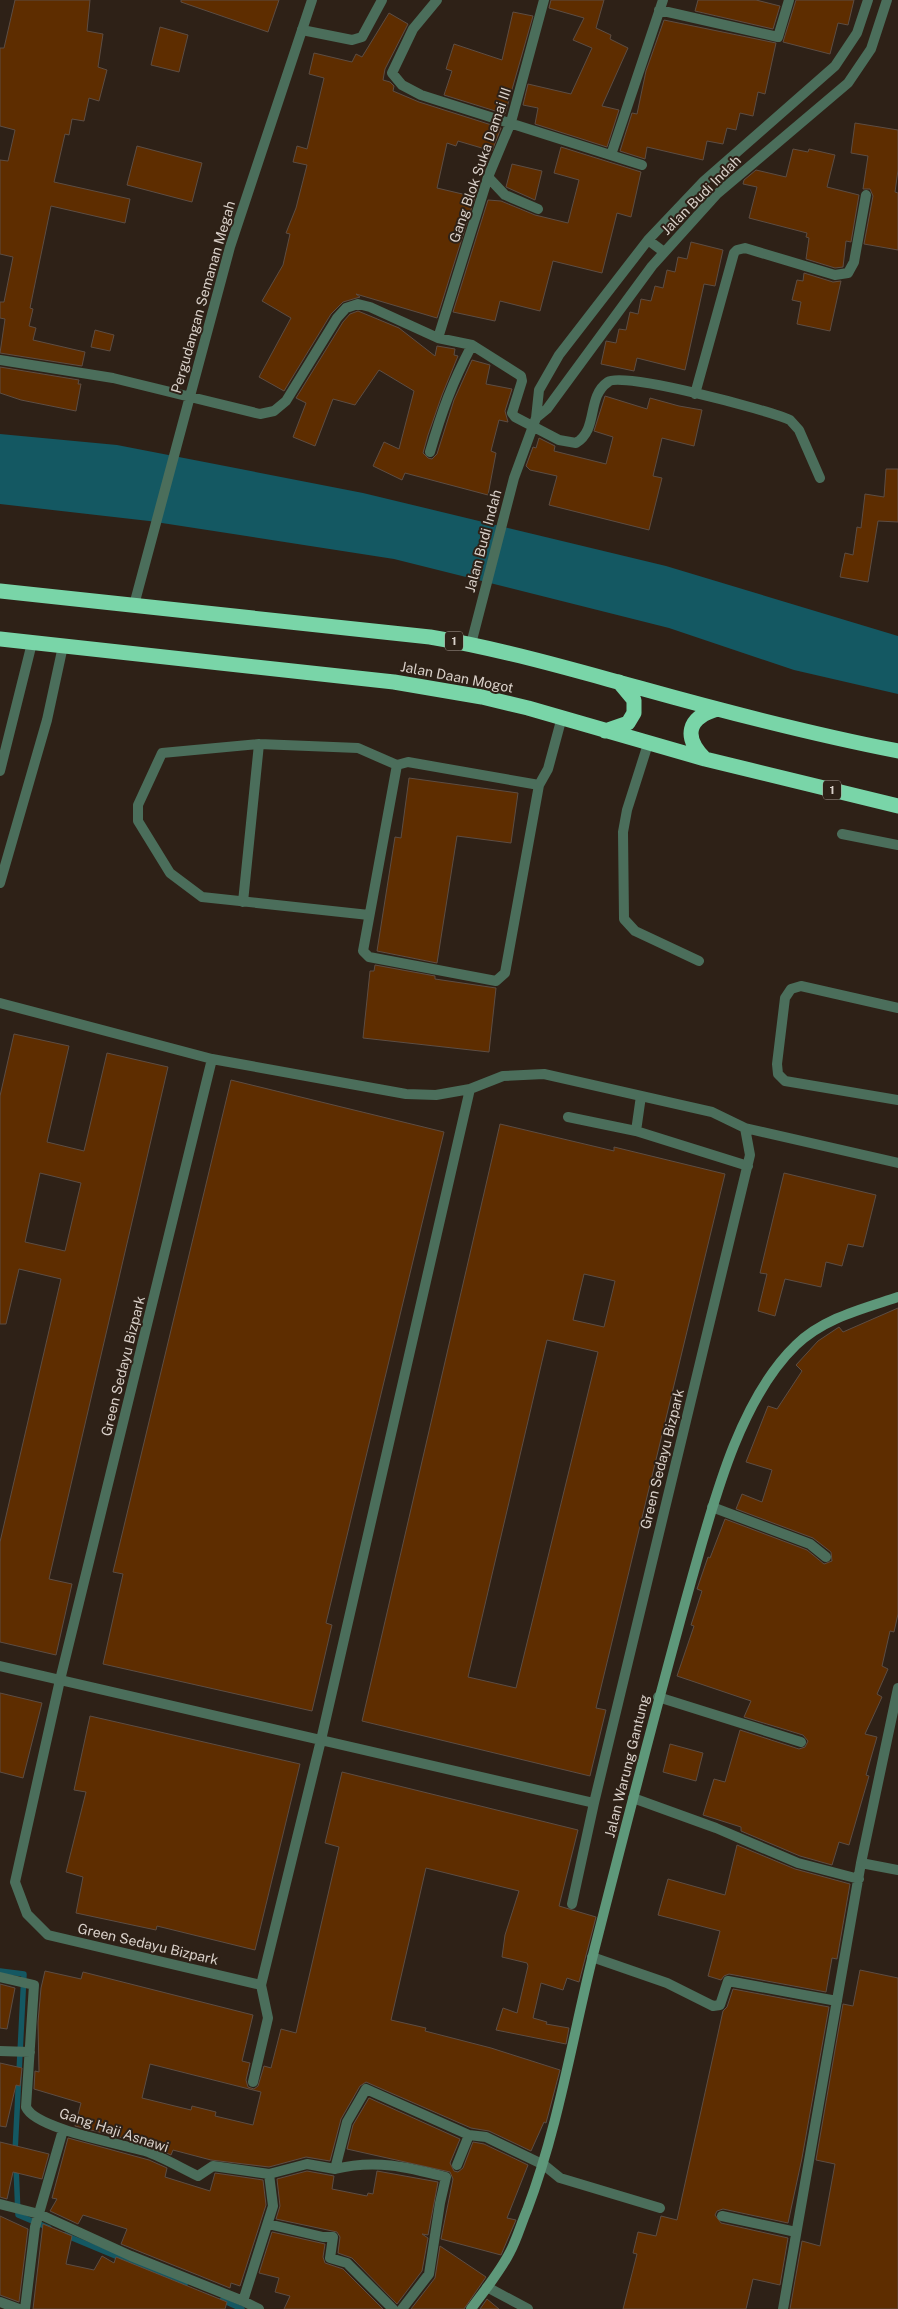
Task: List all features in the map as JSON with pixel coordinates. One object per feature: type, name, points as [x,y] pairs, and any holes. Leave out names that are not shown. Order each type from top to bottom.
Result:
[{"type":"highway","name":"1","points":[[0,591],[430,637],[471,644],[513,652],[717,709],[898,751]]},
{"type":"highway","name":"Jalan Daan Mogot","points":[[0,639],[394,682],[482,697],[562,717],[648,744],[705,759],[898,806]]},
{"type":"highway","points":[[605,731],[628,723],[634,713],[634,700],[619,682]]},
{"type":"highway","points":[[705,759],[691,741],[691,729],[696,719],[717,709]]},
{"type":"street","name":"Pergudangan Semanan Megah","points":[[134,605],[184,413],[234,233],[312,0]]},
{"type":"street","points":[[302,30],[352,40],[362,37],[382,0]]},
{"type":"street","points":[[437,0],[413,30],[392,72],[402,85],[421,95],[642,165]]},
{"type":"street","name":"Gang Blok Suka Damai III","points":[[438,338],[488,177],[511,122],[544,0]]},
{"type":"street","points":[[611,155],[663,0]]},
{"type":"street","points":[[659,10],[778,37],[788,0]]},
{"type":"street","name":"Jalan Budi Indah","points":[[471,644],[514,478],[534,422],[539,390],[559,355],[648,240],[709,176],[835,66],[848,50],[868,0]]},
{"type":"street","name":"Jalan Budi Indah","points":[[534,422],[555,398],[664,252],[717,194],[848,83],[871,49],[887,0]]},
{"type":"street","points":[[863,16],[880,21]]},
{"type":"street","points":[[763,129],[775,144]]},
{"type":"street","points":[[488,177],[505,195],[538,209]]},
{"type":"street","points":[[695,394],[734,253],[745,248],[836,274],[848,273],[854,262],[866,195]]},
{"type":"street","points":[[648,240],[664,252]]},
{"type":"street","points":[[0,360],[114,378],[260,414],[274,411],[286,401],[337,318],[346,308],[358,304],[370,307],[438,338],[472,345],[521,376],[522,381],[512,413],[515,417],[534,422],[567,442],[576,444],[589,432],[598,391],[609,380],[623,378],[695,394],[790,420],[799,430],[820,478]]},
{"type":"street","points":[[430,452],[440,414],[458,370],[472,345]]},
{"type":"street","points":[[0,771],[32,642]]},
{"type":"street","points":[[0,883],[47,720],[63,646]]},
{"type":"street","points":[[397,765],[363,951],[369,957],[496,981],[506,972],[539,785],[548,769],[562,717]]},
{"type":"street","points":[[370,915],[202,898],[170,873],[138,821],[138,805],[162,753],[259,744],[358,748],[397,765],[408,762],[539,785]]},
{"type":"street","points":[[243,902],[259,744]]},
{"type":"street","points":[[648,744],[627,810],[623,832],[624,919],[635,931],[699,962]]},
{"type":"street","points":[[842,834],[898,845]]},
{"type":"street","points":[[898,1008],[801,986],[791,989],[785,998],[776,1064],[778,1074],[785,1081],[898,1100]]},
{"type":"street","points":[[0,1003],[212,1059],[406,1094],[436,1095],[470,1089],[504,1076],[544,1074],[712,1112],[745,1128],[898,1163]]},
{"type":"street","name":"Green Sedayu Bizpark","points":[[212,1059],[60,1680],[15,1882],[27,1914],[48,1935],[261,1985]]},
{"type":"street","points":[[254,2082],[268,2018],[261,1985],[321,1740],[470,1089]]},
{"type":"street","points":[[636,1131],[641,1096]]},
{"type":"street","points":[[568,1117],[636,1131],[748,1166]]},
{"type":"street","name":"Green Sedayu Bizpark","points":[[572,1904],[594,1803],[748,1166],[750,1155],[745,1128]]},
{"type":"street","name":"Jalan Warung Gantung","points":[[471,2309],[510,2253],[544,2165],[592,1957],[658,1698],[712,1508],[745,1422],[760,1391],[776,1367],[814,1329],[831,1320],[898,1297]]},
{"type":"street","points":[[712,1508],[810,1544],[826,1557]]},
{"type":"street","points":[[0,1666],[594,1803]]},
{"type":"street","points":[[783,2309],[861,1863],[898,1688]]},
{"type":"street","points":[[658,1698],[801,1742]]},
{"type":"street","points":[[633,1798],[716,1828],[798,1864],[859,1879]]},
{"type":"street","points":[[861,1863],[898,1870]]},
{"type":"street","points":[[592,1957],[667,1983],[713,2006],[720,2004],[728,1981],[836,2001]]},
{"type":"street","name":"Gang Haji Asnawi","points":[[0,1977],[32,1984],[24,2052],[28,2111],[63,2130],[146,2152],[198,2176],[213,2166],[269,2174],[307,2164],[335,2169],[360,2163],[406,2166],[446,2177],[429,2274],[402,2309]]},
{"type":"street","points":[[0,2051],[24,2052]]},
{"type":"street","points":[[335,2169],[347,2122],[366,2089],[468,2135],[486,2137],[544,2165],[560,2178],[660,2208]]},
{"type":"street","points":[[24,2309],[37,2220],[63,2130]]},
{"type":"street","points":[[457,2165],[468,2135]]},
{"type":"street","points":[[243,2302],[273,2206],[269,2174]]},
{"type":"street","points":[[0,2204],[24,2210],[37,2220],[259,2309]]},
{"type":"street","points":[[722,2216],[796,2232]]},
{"type":"street","points":[[268,2224],[323,2238],[333,2237],[330,2258],[347,2263],[393,2309]]},
{"type":"street","points":[[488,2286],[528,2309]]},
{"type":"street","points":[[0,2302],[19,2309]]},
{"type":"water","points":[[0,434],[117,445],[363,493],[666,566],[898,636],[898,694],[794,670],[669,628],[394,559],[149,521],[0,504]]},
{"type":"building","points":[[15,0],[90,0],[87,31],[103,34],[98,67],[107,70],[99,101],[89,98],[84,121],[72,119],[69,135],[65,134],[54,182],[130,199],[125,223],[51,206],[30,308],[33,309],[29,326],[36,328],[33,340],[85,352],[82,366],[0,353],[5,319],[0,318],[0,302],[4,302],[13,257],[0,254],[0,160],[8,161],[15,130],[0,126],[0,48],[4,48]]},
{"type":"building","points":[[181,0],[279,0],[268,32],[181,2]]},
{"type":"building","points":[[551,0],[604,0],[596,28],[611,35],[610,39],[628,48],[602,106],[619,110],[607,147],[535,124],[538,108],[523,105],[528,84],[571,94],[592,48],[573,40],[584,18],[549,8]]},
{"type":"building","points":[[698,0],[756,0],[780,6],[773,29],[695,11]]},
{"type":"building","points":[[796,0],[854,0],[848,25],[838,23],[830,54],[783,42]]},
{"type":"building","points":[[513,12],[533,16],[505,114],[444,95],[452,71],[446,69],[454,44],[502,60]]},
{"type":"building","points":[[389,13],[408,24],[385,69],[383,80],[390,82],[394,86],[393,91],[419,102],[501,128],[492,151],[458,141],[456,146],[447,143],[437,188],[475,197],[437,318],[356,294],[360,297],[343,302],[331,314],[284,391],[259,377],[291,318],[262,301],[283,265],[290,234],[286,233],[296,208],[307,165],[293,162],[297,146],[307,149],[324,78],[309,74],[314,53],[352,62],[356,54],[362,57]]},
{"type":"building","points":[[664,20],[776,43],[765,94],[758,92],[753,116],[740,113],[736,130],[727,128],[723,144],[707,141],[703,160],[647,147],[645,159],[620,151],[632,113],[637,114],[646,71]]},
{"type":"building","points":[[160,27],[188,35],[179,72],[151,65]]},
{"type":"building","points":[[855,123],[898,130],[898,170],[895,192],[898,193],[898,250],[864,244],[873,196],[870,189],[863,189],[868,156],[851,153]]},
{"type":"building","points":[[137,146],[202,163],[192,202],[127,185]]},
{"type":"building","points":[[561,147],[641,172],[631,217],[617,213],[602,273],[553,261],[540,311],[500,301],[495,321],[453,312],[488,200],[501,201],[535,215],[568,223],[579,180],[554,173]]},
{"type":"building","points":[[793,149],[808,152],[809,149],[835,155],[827,187],[859,195],[851,242],[846,241],[843,267],[835,268],[806,259],[809,238],[806,237],[807,233],[749,218],[757,187],[743,184],[744,180],[756,170],[786,177]]},
{"type":"building","points":[[512,164],[542,171],[535,200],[506,187]]},
{"type":"building","points":[[691,242],[723,250],[715,286],[704,284],[685,370],[637,358],[634,371],[601,364],[606,341],[616,343],[619,329],[626,330],[630,312],[638,314],[641,299],[651,301],[655,286],[663,288],[667,270],[675,272],[678,257],[687,259]]},
{"type":"building","points":[[804,273],[833,282],[841,281],[830,331],[797,324],[801,302],[792,300],[797,280],[803,281]]},
{"type":"building","points":[[358,311],[399,328],[435,356],[437,346],[455,349],[454,355],[458,356],[442,395],[423,453],[428,458],[432,459],[437,454],[454,400],[472,360],[490,365],[486,384],[512,389],[505,411],[508,422],[499,420],[491,451],[496,453],[488,495],[405,473],[402,480],[373,466],[384,442],[399,449],[414,391],[379,370],[355,405],[333,399],[315,446],[293,437],[306,403],[296,398],[343,322],[350,314]]},
{"type":"building","points":[[95,330],[114,335],[110,351],[91,347]]},
{"type":"building","points":[[0,367],[79,380],[78,384],[81,384],[76,411],[21,400],[0,393]]},
{"type":"building","points":[[605,396],[647,409],[650,398],[702,410],[694,446],[662,438],[653,476],[662,478],[649,530],[549,505],[557,476],[530,470],[526,466],[533,447],[536,448],[539,438],[555,446],[554,451],[606,464],[613,437],[594,431]]},
{"type":"building","points":[[886,469],[898,469],[898,522],[878,521],[868,582],[840,577],[845,553],[853,555],[857,527],[861,528],[865,494],[884,497]]},
{"type":"building","points":[[409,778],[518,793],[511,843],[457,836],[437,963],[377,951],[395,837],[401,838]]},
{"type":"building","points":[[375,965],[435,976],[435,979],[496,988],[489,1052],[363,1038],[370,971],[374,971]]},
{"type":"building","points":[[14,1034],[69,1046],[47,1142],[84,1151],[107,1053],[168,1067],[49,1579],[72,1584],[56,1655],[0,1642],[0,1542],[61,1279],[19,1269],[6,1324],[0,1324],[0,1096]],"holes":[[[40,1173],[81,1183],[65,1251],[25,1242]]]},
{"type":"building","points":[[231,1080],[444,1132],[326,1623],[332,1625],[312,1711],[103,1664],[123,1574],[113,1572]]},
{"type":"building","points":[[500,1124],[614,1151],[614,1147],[725,1174],[596,1708],[606,1710],[590,1776],[362,1721]],"holes":[[[584,1274],[615,1281],[604,1327],[573,1320]],[[547,1340],[598,1352],[516,1688],[468,1677]]]},
{"type":"building","points":[[784,1173],[876,1195],[863,1247],[848,1244],[842,1266],[826,1262],[821,1287],[785,1279],[775,1316],[758,1311],[767,1274],[760,1273]]},
{"type":"building","points":[[898,1308],[898,1614],[894,1632],[890,1631],[882,1666],[888,1669],[877,1694],[882,1697],[865,1734],[877,1737],[866,1775],[869,1776],[849,1845],[839,1842],[832,1865],[800,1856],[741,1831],[741,1827],[703,1815],[714,1779],[725,1782],[740,1730],[799,1749],[805,1747],[808,1741],[803,1735],[744,1717],[751,1701],[677,1676],[694,1626],[691,1625],[702,1591],[697,1589],[708,1557],[710,1558],[725,1519],[807,1550],[824,1564],[832,1561],[831,1552],[813,1538],[736,1509],[742,1494],[762,1502],[772,1470],[746,1462],[768,1406],[777,1409],[802,1371],[796,1365],[818,1341],[839,1327],[843,1332]]},
{"type":"building","points":[[0,1693],[42,1703],[23,1778],[0,1772]]},
{"type":"building","points":[[90,1716],[300,1764],[255,1950],[157,1926],[156,1930],[76,1913],[83,1877],[66,1872],[86,1792],[74,1790]]},
{"type":"building","points":[[670,1744],[703,1753],[696,1781],[663,1772]]},
{"type":"building","points":[[342,1772],[578,1830],[559,1906],[596,1917],[579,1982],[567,1978],[563,1990],[541,1983],[533,2018],[547,2022],[546,2024],[569,2028],[566,2044],[496,2030],[503,2008],[517,2013],[528,1966],[527,1963],[502,1957],[505,1935],[519,1891],[426,1868],[391,2020],[426,2028],[425,2031],[491,2048],[560,2070],[546,2123],[544,2122],[531,2151],[489,2131],[471,2128],[366,2082],[360,2086],[341,2119],[330,2161],[306,2157],[269,2167],[211,2160],[173,2150],[171,2155],[147,2144],[75,2126],[81,2103],[34,2089],[35,2071],[39,2072],[38,2022],[41,1988],[45,1971],[81,1979],[83,1972],[253,2015],[242,2061],[250,2063],[246,2080],[248,2087],[254,2089],[258,2086],[264,2066],[271,2068],[281,2029],[296,2033],[339,1847],[325,1843]],"holes":[[[150,2064],[261,2092],[253,2125],[215,2116],[216,2112],[192,2106],[191,2110],[142,2098]]]},
{"type":"building","points":[[737,1845],[795,1869],[850,1884],[837,1959],[832,1958],[826,1992],[729,1974],[721,1980],[708,1976],[720,1931],[658,1915],[668,1879],[725,1895]]},
{"type":"building","points":[[860,1970],[898,1978],[898,2309],[790,2309],[802,2241],[820,2246],[835,2164],[816,2160],[843,2004],[853,2006]]},
{"type":"building","points":[[0,1984],[15,1988],[7,2029],[0,2028]]},
{"type":"building","points":[[733,1989],[829,2007],[802,2158],[788,2223],[723,2209],[717,2211],[715,2215],[721,2223],[788,2238],[780,2285],[753,2279],[746,2309],[623,2309],[637,2254],[633,2253],[638,2232],[656,2236],[661,2216],[677,2220],[723,2011],[727,2007]]},
{"type":"building","points":[[0,2063],[22,2068],[20,2086],[16,2085],[6,2127],[0,2126]]},
{"type":"building","points":[[369,2098],[460,2139],[450,2163],[454,2171],[458,2172],[463,2168],[473,2142],[484,2144],[528,2165],[507,2218],[516,2220],[501,2255],[441,2239],[453,2179],[450,2172],[347,2149],[353,2125]]},
{"type":"building","points":[[68,2138],[149,2160],[167,2168],[165,2177],[210,2191],[215,2173],[263,2180],[266,2205],[240,2286],[231,2283],[230,2288],[121,2244],[127,2229],[83,2215],[78,2224],[50,2211],[57,2199],[52,2198]]},
{"type":"building","points":[[0,2142],[49,2154],[42,2179],[13,2172],[7,2199],[0,2197]]},
{"type":"building","points":[[307,2171],[334,2176],[332,2189],[367,2196],[368,2193],[373,2194],[377,2171],[438,2182],[428,2235],[422,2234],[428,2238],[422,2271],[397,2304],[352,2258],[338,2253],[340,2237],[337,2232],[276,2219],[280,2206],[277,2179]]},
{"type":"building","points":[[0,2216],[28,2229],[19,2302],[0,2295]]},
{"type":"building","points":[[43,2224],[72,2236],[66,2264],[94,2270],[102,2256],[114,2263],[116,2257],[227,2302],[225,2309],[33,2309]]},
{"type":"building","points":[[272,2232],[325,2244],[323,2257],[325,2263],[343,2269],[383,2309],[284,2309],[290,2296],[275,2292],[279,2278],[259,2273]]},
{"type":"building","points":[[440,2246],[486,2277],[464,2309],[411,2309],[435,2278]]},
{"type":"building","points":[[487,2299],[499,2309],[480,2309]]},
{"type":"waterway","points":[[0,1971],[24,1974],[15,2152]]},
{"type":"waterway","points":[[16,2166],[18,2215],[49,2228]]},
{"type":"waterway","points":[[65,2235],[185,2285]]},
{"type":"waterway","points":[[222,2300],[242,2309]]}]
